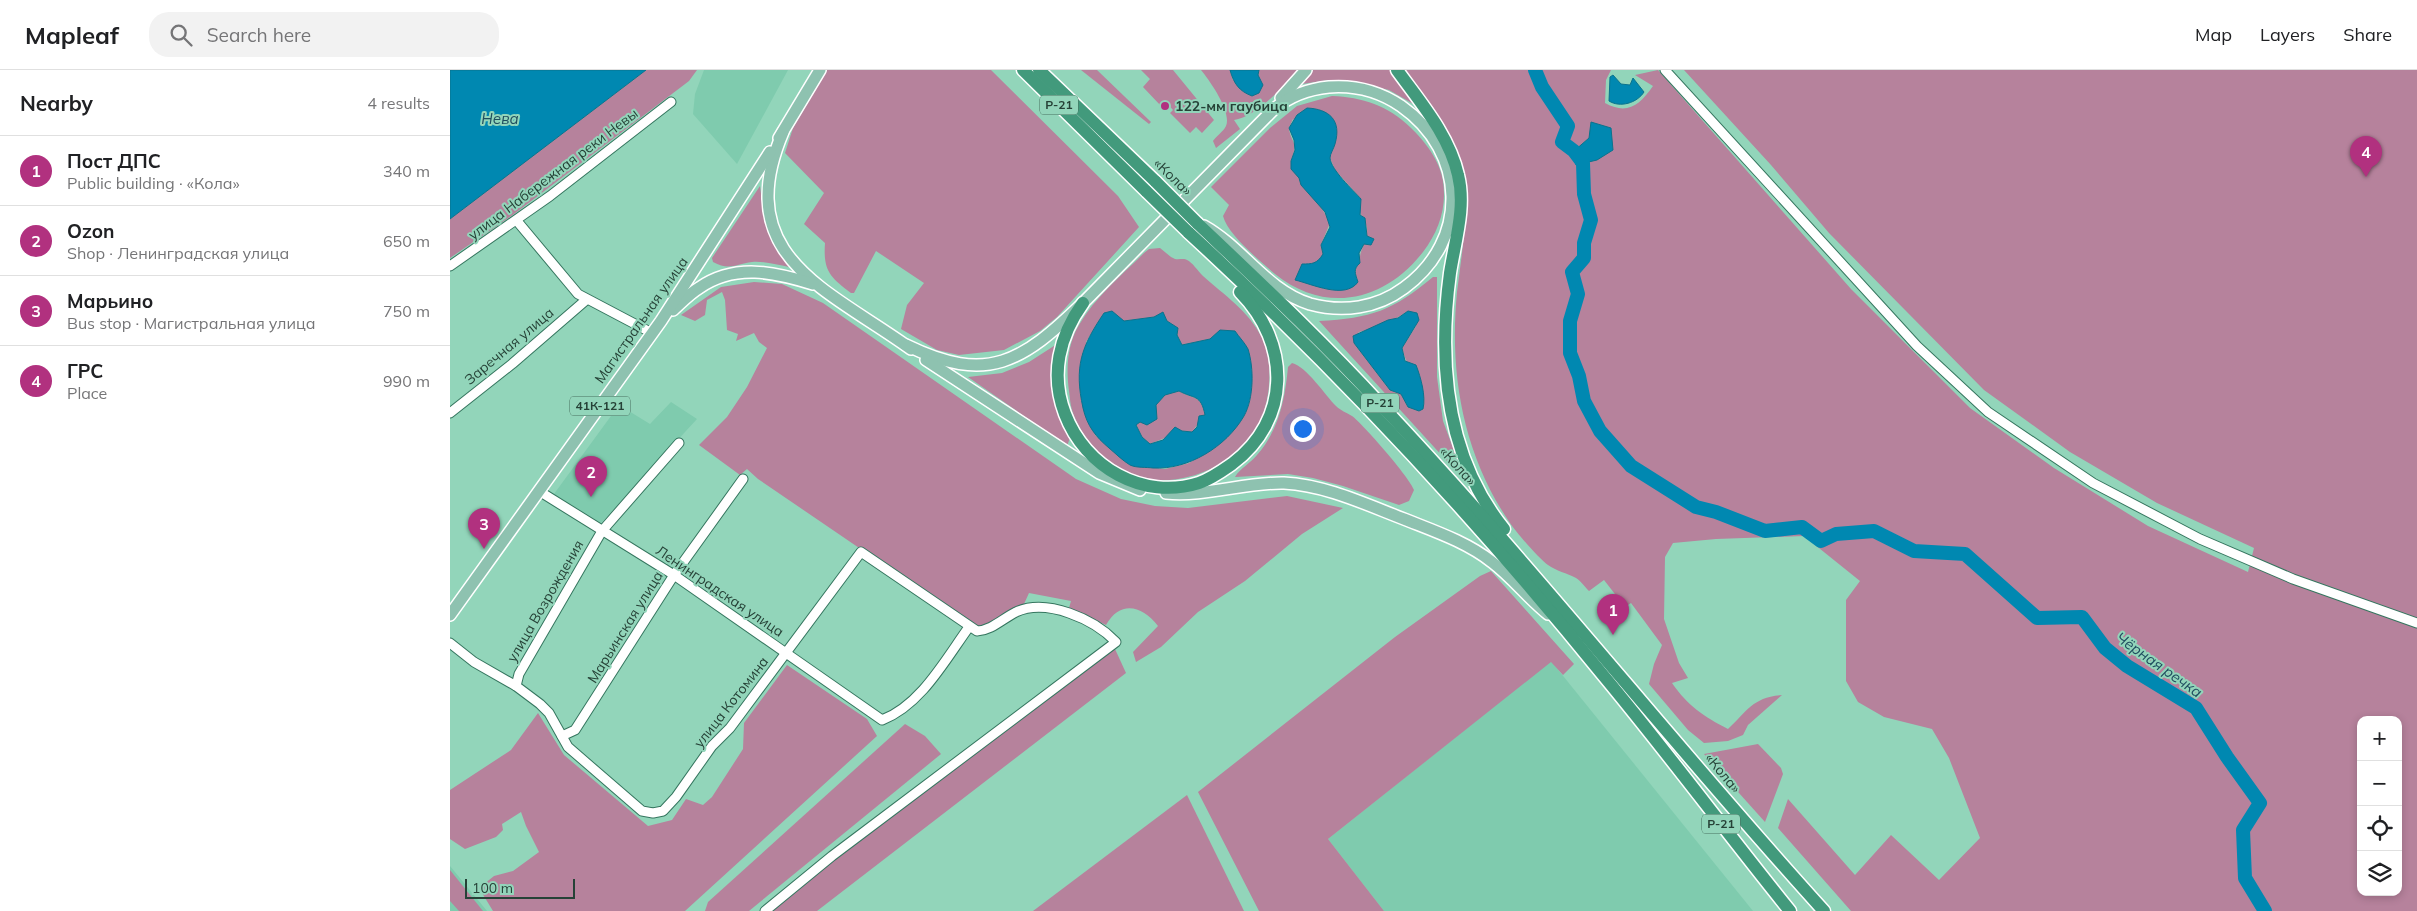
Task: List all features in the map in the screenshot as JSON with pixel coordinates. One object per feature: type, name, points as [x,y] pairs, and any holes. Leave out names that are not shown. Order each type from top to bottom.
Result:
[{"type":"highway","name":"«Кола»","points":[[1022,70],[1147,192],[1193,227],[1382,405],[1550,594],[1759,839],[1824,911]]},
{"type":"highway","name":"«Кола»","points":[[1039,70],[1156,182],[1193,227],[1200,242],[1372,413],[1458,507],[1561,623],[1790,911]]},
{"type":"highway","points":[[1397,70],[1443,138],[1458,176],[1460,194],[1458,233],[1450,272],[1444,339],[1446,387],[1464,460],[1483,498],[1550,594]]},
{"type":"highway","points":[[1083,303],[1065,334],[1057,368],[1057,383],[1063,409],[1072,430],[1083,447],[1110,471],[1142,484],[1181,486],[1212,477],[1242,457],[1255,443],[1274,407],[1278,380],[1275,354],[1258,313],[1242,294],[1217,271],[1200,242]]},
{"type":"main road","points":[[820,70],[783,132],[772,158],[768,181],[770,214],[778,238],[787,254],[814,285],[1070,455],[1112,480],[1140,490],[1172,494],[1272,483],[1302,485],[1335,494],[1438,533],[1478,552],[1506,573],[1528,598],[1561,623]]},
{"type":"main road","points":[[1242,140],[1256,122],[1296,83],[1306,70]]},
{"type":"main road","points":[[906,345],[929,356],[955,364],[978,365],[1002,361],[1027,351],[1083,303],[1242,140],[1286,99],[1303,92],[1348,85],[1371,91],[1393,101],[1431,133],[1443,154],[1451,177],[1453,197],[1441,245],[1418,277],[1400,291],[1376,303],[1353,309],[1338,309],[1310,303],[1280,290],[1259,274],[1222,236],[1193,227]]},
{"type":"main road","name":"Магистральная улица","points":[[450,615],[661,321],[783,132]]},
{"type":"main road","points":[[661,321],[698,288],[728,274],[753,271],[772,272],[814,285]]},
{"type":"street","points":[[1665,70],[1917,346],[1988,412],[2093,483],[2200,538],[2293,579],[2417,623]]},
{"type":"street","name":"улица Набережная реки Невы","points":[[450,266],[517,221],[671,102]]},
{"type":"street","points":[[517,221],[567,283],[586,300],[652,333]]},
{"type":"street","name":"Заречная улица","points":[[450,413],[512,364],[586,300]]},
{"type":"street","name":"улица Возрождения","points":[[516,686],[519,674],[602,531],[679,443]]},
{"type":"street","name":"Марьинская улица","points":[[562,736],[575,730],[674,575],[743,479]]},
{"type":"street","name":"Ленинградская улица","points":[[539,491],[674,575],[882,720],[893,716],[920,693],[969,627]]},
{"type":"street","name":"улица Котомина","points":[[562,736],[568,747],[642,811],[653,813],[663,811],[676,797],[712,746],[730,728],[861,552],[969,627]]},
{"type":"street","points":[[765,911],[832,856],[1116,642],[1106,632],[1093,625],[1058,610],[1047,608],[1034,608],[1015,613],[986,630],[977,631],[969,627]]},
{"type":"street","points":[[450,644],[474,662],[516,686],[549,713],[562,736]]},
{"type":"shaded area","points":[[646,70],[697,70],[689,81],[514,214],[450,258],[450,219]]},
{"type":"shaded area","points":[[704,70],[788,70],[737,164],[693,114],[695,94]]},
{"type":"shaded area","points":[[827,70],[991,70],[1118,196],[1139,227],[1057,317],[1040,331],[1004,350],[959,355],[937,350],[901,329],[907,305],[924,283],[876,251],[854,293],[851,293],[833,278],[829,272],[825,260],[825,243],[804,224],[824,193],[785,153],[793,128]]},
{"type":"shaded area","points":[[1081,70],[1097,70],[1151,122],[1149,124]]},
{"type":"shaded area","points":[[1141,70],[1173,70],[1214,120],[1202,133],[1196,127],[1190,133],[1170,113],[1173,110],[1166,102],[1161,106],[1143,87],[1150,79]]},
{"type":"shaded area","points":[[1201,70],[1230,70],[1233,80],[1258,75],[1259,70],[1299,70],[1278,92],[1260,107],[1242,118],[1234,120],[1240,129],[1216,148],[1213,141],[1226,126],[1226,113],[1210,81]]},
{"type":"shaded area","points":[[1310,70],[1391,70],[1415,105],[1389,90],[1350,81],[1329,80],[1302,84]]},
{"type":"shaded area","points":[[1405,70],[1611,70],[1606,80],[1605,103],[1613,107],[1626,108],[1643,99],[1653,86],[1635,75],[1658,70],[1851,289],[1970,408],[2054,468],[2148,526],[2248,572],[2254,548],[2157,503],[2070,452],[1984,390],[1829,233],[1771,165],[1684,70],[2417,70],[2417,911],[1851,911],[1778,828],[1788,799],[1855,875],[1891,835],[1939,880],[1980,838],[1949,758],[1932,729],[1884,717],[1858,702],[1846,681],[1846,600],[1860,581],[1804,536],[1716,539],[1673,543],[1665,557],[1664,619],[1679,663],[1688,678],[1672,683],[1697,710],[1728,729],[1757,702],[1772,696],[1782,695],[1748,725],[1743,735],[1728,741],[1704,743],[1688,730],[1649,684],[1654,664],[1662,645],[1631,603],[1625,607],[1604,580],[1589,591],[1576,578],[1554,569],[1544,562],[1528,546],[1510,523],[1494,497],[1481,469],[1470,441],[1463,412],[1455,353],[1457,292],[1465,214],[1462,167],[1453,141],[1430,104]],"holes":[[[1589,138],[1576,164],[1574,151]]]},
{"type":"shaded area","points":[[1332,96],[1354,98],[1384,108],[1410,127],[1426,145],[1439,166],[1444,191],[1443,209],[1429,244],[1408,269],[1391,282],[1373,291],[1354,297],[1334,298],[1314,295],[1294,287],[1275,274],[1237,239],[1223,216],[1229,205],[1211,187],[1270,128],[1297,106]],"holes":[[[1293,119],[1330,158],[1335,170],[1361,199],[1360,213],[1366,224],[1367,234],[1360,254],[1360,263],[1355,274],[1358,282],[1313,285],[1295,279],[1319,261],[1323,254],[1321,245],[1330,223],[1291,161],[1294,146],[1289,128]]]},
{"type":"shaded area","points":[[760,186],[770,228],[789,267],[757,262],[724,266],[713,262],[712,258]]},
{"type":"shaded area","points":[[1160,248],[1175,259],[1189,261],[1203,276],[1236,304],[1257,328],[1268,355],[1269,382],[1265,408],[1258,425],[1248,441],[1219,465],[1183,478],[1146,479],[1122,470],[1100,454],[1091,444],[1076,421],[1071,408],[1068,366],[1070,349],[1075,333],[1093,305],[1149,249]],"holes":[[[1104,313],[1124,321],[1154,317],[1167,321],[1178,328],[1177,335],[1182,345],[1210,339],[1220,331],[1252,369],[1249,402],[1244,416],[1226,438],[1189,463],[1165,469],[1130,465],[1095,435],[1086,342]]]},
{"type":"shaded area","points":[[1433,277],[1437,277],[1437,377],[1443,421],[1462,472],[1455,470],[1319,321],[1368,315],[1393,305],[1419,289]],"holes":[[[1408,311],[1416,326],[1402,348],[1420,390],[1424,405],[1408,407],[1401,394],[1390,390],[1354,343],[1359,332],[1384,324]]]},
{"type":"shaded area","points":[[754,282],[782,284],[823,303],[1076,479],[1121,499],[1155,506],[1188,508],[1287,496],[1343,508],[1302,534],[1245,581],[1198,612],[1161,647],[1136,662],[1133,652],[1158,626],[1145,613],[1131,608],[1118,612],[1106,625],[1069,608],[1071,601],[1029,593],[1024,604],[985,625],[975,627],[758,479],[747,469],[740,475],[699,445],[727,417],[747,387],[767,348],[759,342],[754,333],[736,341],[738,334],[727,330],[725,300],[722,292],[707,300],[705,315],[695,321],[681,315],[721,287]]},
{"type":"shaded area","points":[[1057,344],[1053,382],[1059,413],[1070,438],[1067,446],[968,377],[1002,373],[1029,362]]},
{"type":"shaded area","points":[[1292,363],[1310,375],[1336,406],[1352,416],[1386,452],[1414,490],[1409,501],[1399,505],[1343,486],[1288,474],[1235,477],[1265,445],[1276,425],[1283,402],[1288,367]]},
{"type":"shaded area","points":[[1179,391],[1196,398],[1201,404],[1205,415],[1192,432],[1182,431],[1150,444],[1142,437],[1136,425],[1165,395]]},
{"type":"shaded area","points":[[671,402],[697,419],[601,523],[554,494],[619,405],[650,424]]},
{"type":"shaded area","points":[[1491,571],[1574,664],[1563,675],[1551,662],[1328,839],[1384,911],[1259,911],[1198,792],[1395,637],[1480,576]]},
{"type":"shaded area","points":[[1115,649],[1126,673],[817,911],[769,911],[833,858]]},
{"type":"shaded area","points":[[1551,661],[1753,911],[1384,911],[1328,839]]},
{"type":"shaded area","points":[[787,665],[867,719],[877,736],[685,911],[493,911],[479,888],[494,876],[513,871],[539,852],[521,812],[502,824],[503,830],[496,837],[465,849],[450,839],[450,790],[511,750],[538,713],[564,755],[648,826],[672,820],[686,799],[703,805],[712,797],[743,749],[744,723]]},
{"type":"shaded area","points":[[905,724],[925,736],[941,754],[749,911],[705,911],[708,902]]},
{"type":"shaded area","points":[[1758,744],[1781,768],[1783,774],[1765,822],[1704,754]]},
{"type":"shaded area","points":[[1187,795],[1244,911],[1033,911]]},
{"type":"shaded area","points":[[450,866],[487,911],[450,911]]},
{"type":"shaded area","points":[[450,870],[483,911],[459,911],[450,901]]},
{"type":"water","name":"Нева","points":[[450,70],[646,70],[450,219]]},
{"type":"water","points":[[1230,70],[1259,70],[1258,75],[1263,85],[1259,93],[1252,96],[1240,89],[1235,83]]},
{"type":"water","points":[[1613,75],[1621,84],[1630,85],[1633,78],[1644,92],[1633,102],[1618,104],[1609,101],[1610,77]]},
{"type":"water","points":[[1307,108],[1322,111],[1332,117],[1335,122],[1337,136],[1330,156],[1331,163],[1338,174],[1361,199],[1360,215],[1365,218],[1367,236],[1374,239],[1371,245],[1364,244],[1359,253],[1360,263],[1355,271],[1358,282],[1345,290],[1328,289],[1295,280],[1302,264],[1314,263],[1323,254],[1321,245],[1330,227],[1325,212],[1301,185],[1299,178],[1291,169],[1291,161],[1295,150],[1294,140],[1289,128],[1297,115]]},
{"type":"water","points":[[1591,122],[1611,128],[1613,150],[1597,160],[1576,165],[1574,151],[1589,138]]},
{"type":"water","points":[[1112,311],[1124,321],[1154,317],[1163,312],[1167,321],[1178,328],[1177,335],[1182,345],[1210,339],[1220,330],[1235,331],[1248,349],[1250,357],[1252,383],[1250,401],[1244,416],[1217,447],[1192,461],[1166,468],[1153,468],[1130,465],[1100,440],[1090,426],[1085,414],[1079,381],[1085,347],[1104,313]],"holes":[[[1179,391],[1199,400],[1205,415],[1199,416],[1197,427],[1192,432],[1182,431],[1175,427],[1163,440],[1150,444],[1142,437],[1136,425],[1140,422],[1147,425],[1157,419],[1156,405],[1165,395]]]},
{"type":"water","points":[[1408,311],[1417,313],[1419,320],[1402,348],[1405,361],[1416,365],[1421,381],[1424,404],[1423,409],[1419,411],[1408,407],[1401,394],[1390,390],[1354,343],[1353,336],[1388,320],[1398,318]]},
{"type":"waterway","name":"Чёрная речка","points":[[1535,70],[1542,87],[1568,126],[1562,142],[1574,151],[1583,163],[1584,194],[1591,220],[1584,243],[1584,258],[1572,272],[1578,294],[1570,321],[1570,353],[1579,376],[1584,401],[1600,431],[1631,466],[1696,507],[1716,512],[1765,531],[1802,527],[1821,541],[1836,534],[1874,531],[1914,551],[1965,554],[2037,618],[2082,617],[2105,648],[2127,666],[2196,708],[2227,757],[2260,803],[2243,830],[2245,878],[2265,911]]},
{"type":"place","name":"122-мм гаубица","points":[[1165,106]]},
{"type":"place","name":"ГРС","points":[[2366,177]]},
{"type":"place","name":"Ozon","points":[[591,497]]},
{"type":"place","name":"Марьино","points":[[484,549]]},
{"type":"place","name":"Пост ДПС","points":[[1613,635]]}]
